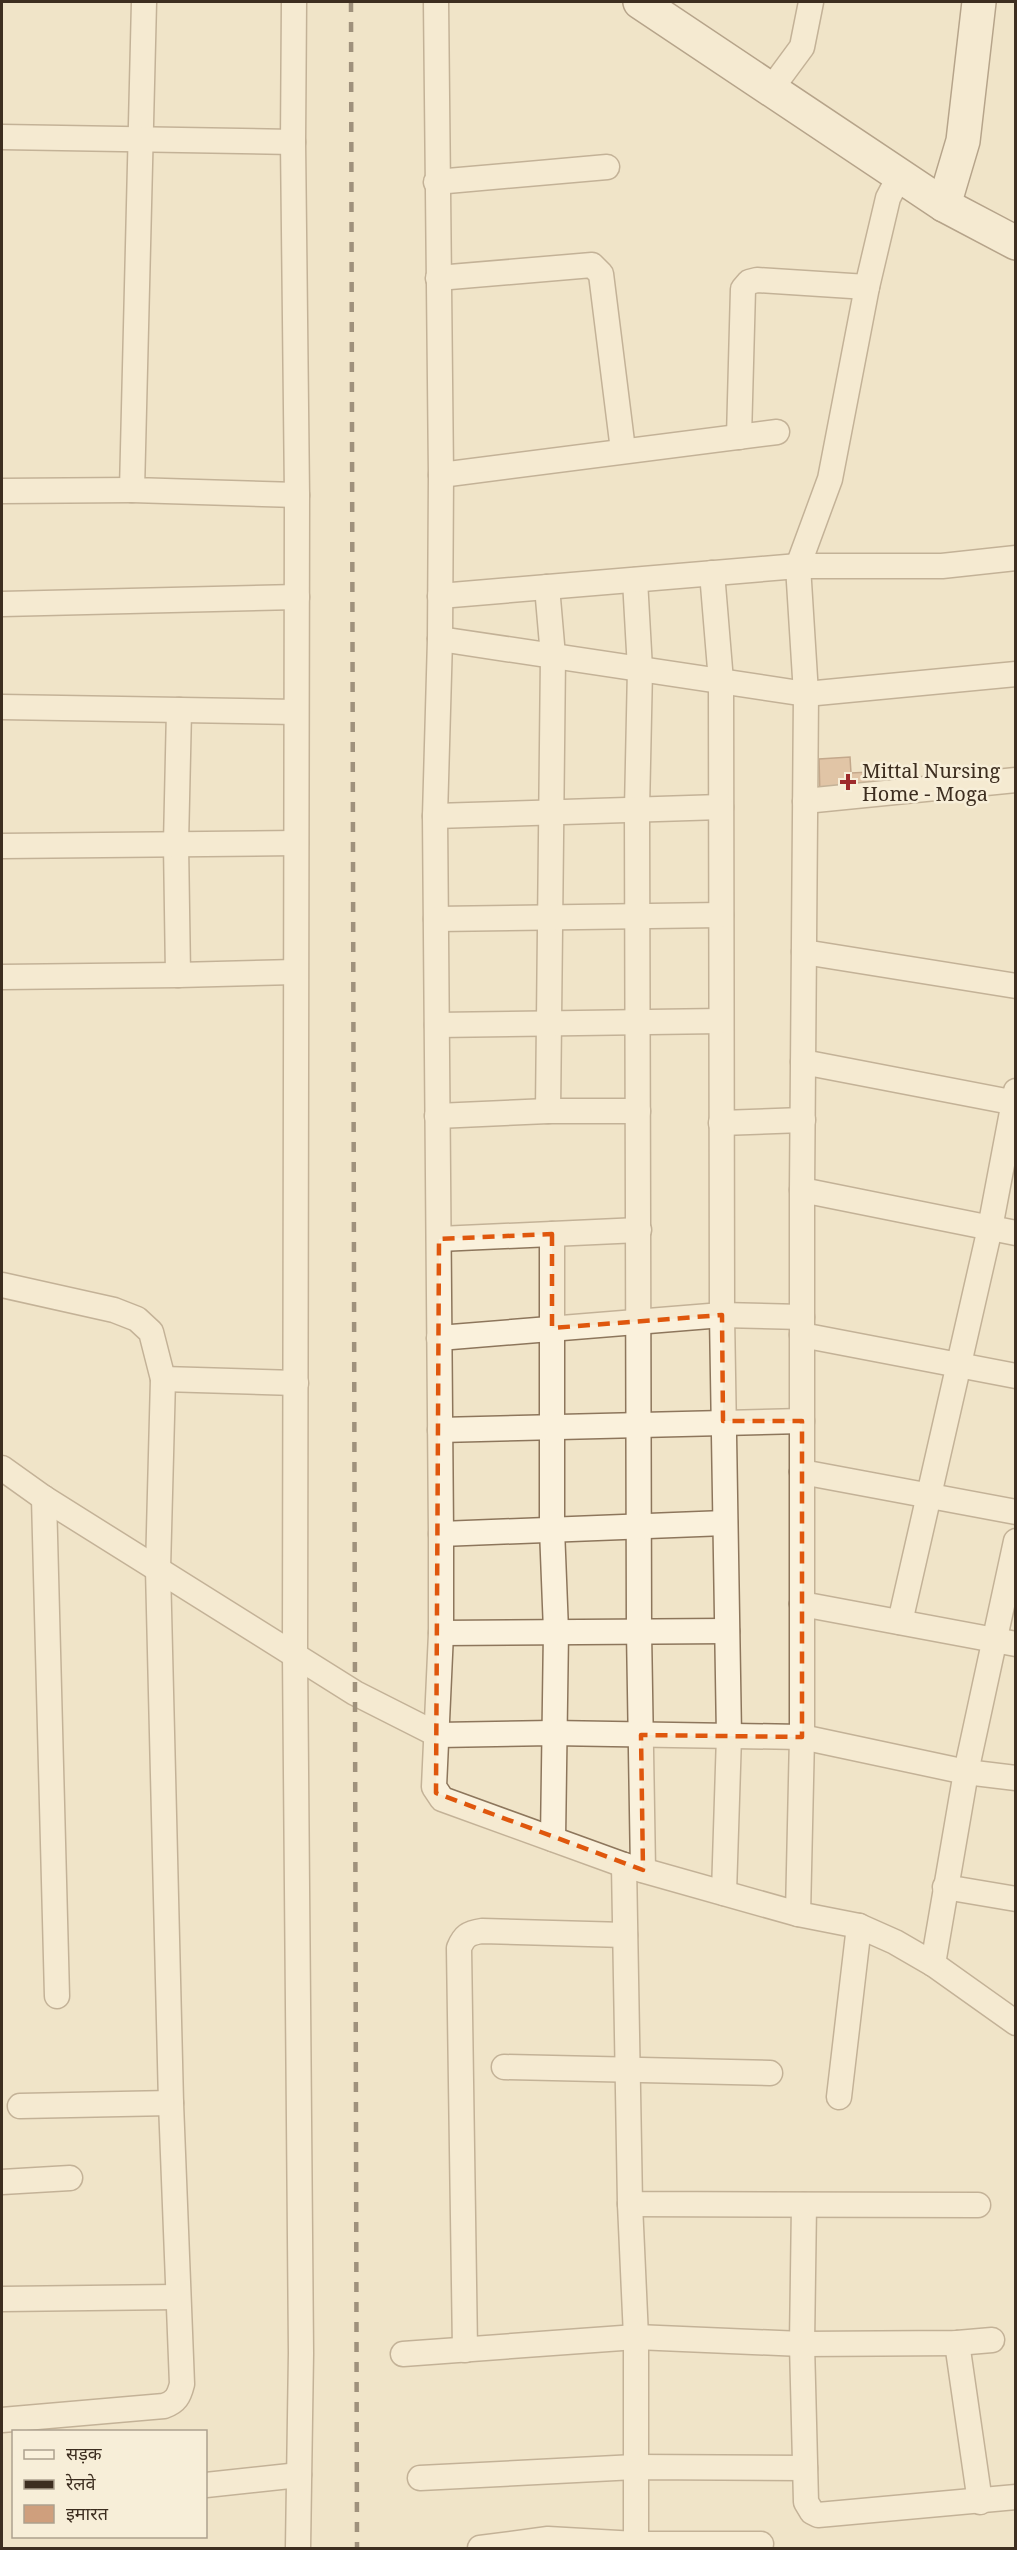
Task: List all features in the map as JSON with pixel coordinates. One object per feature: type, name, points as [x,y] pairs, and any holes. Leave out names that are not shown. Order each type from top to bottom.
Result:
[{"type":"street","points":[[132,490],[144,2]]},
{"type":"street","points":[[294,2],[293,141],[297,495],[295,1655],[299,2092],[298,2548]]},
{"type":"street","points":[[436,2],[436,182],[441,475],[440,639],[435,816],[441,1534],[438,1735],[433,1778],[436,1793],[442,1799],[633,1867],[798,1914],[859,1926],[895,1942],[933,1964],[1016,2023]]},
{"type":"street","points":[[640,2],[944,205],[1016,243]]},
{"type":"street","points":[[771,89],[802,47],[810,2]]},
{"type":"street","points":[[944,205],[963,141],[980,2]]},
{"type":"street","points":[[2,137],[293,141]]},
{"type":"street","points":[[436,182],[607,167]]},
{"type":"street","points":[[798,1914],[802,1737],[802,1190],[806,694],[798,566],[830,479],[867,287],[888,198],[900,175]]},
{"type":"street","points":[[438,278],[592,265],[601,274],[623,450]]},
{"type":"street","points":[[739,437],[743,289],[749,282],[757,280],[867,287]]},
{"type":"street","points":[[441,475],[777,432]]},
{"type":"street","points":[[2,491],[132,490],[297,495]]},
{"type":"street","points":[[440,596],[798,566],[942,566],[1016,558]]},
{"type":"street","points":[[712,573],[721,681],[722,1315],[729,1736],[724,1893]]},
{"type":"street","points":[[634,580],[640,669],[637,916],[641,1735],[633,1867],[625,1935],[630,2204],[636,2337],[636,2546]]},
{"type":"street","points":[[548,587],[553,656],[548,1111]]},
{"type":"street","points":[[2,604],[297,597]]},
{"type":"street","points":[[440,639],[806,694],[1016,674]]},
{"type":"street","points":[[2,707],[296,712]]},
{"type":"street","points":[[178,975],[176,844],[179,710]]},
{"type":"street","points":[[805,801],[1016,780]]},
{"type":"street","points":[[435,816],[721,807]]},
{"type":"street","points":[[2,846],[296,843]]},
{"type":"street","points":[[436,919],[721,915]]},
{"type":"street","points":[[804,952],[1016,986]]},
{"type":"street","points":[[2,977],[295,972]]},
{"type":"street","points":[[437,1025],[721,1021]]},
{"type":"street","points":[[803,1062],[1015,1099],[990,1228],[900,1622]]},
{"type":"street","points":[[438,1116],[548,1111],[638,1111]]},
{"type":"street","points":[[721,1123],[803,1120]]},
{"type":"street","points":[[802,1190],[1016,1233]]},
{"type":"street","points":[[439,1239],[639,1230]]},
{"type":"street","points":[[552,1234],[552,1529],[555,1631],[552,1733],[553,1839]]},
{"type":"street","points":[[2,1285],[114,1310],[137,1319],[151,1332],[163,1379],[158,1569],[171,2103],[182,2384],[180,2394],[173,2403],[144,2409],[2,2420]]},
{"type":"street","points":[[439,1338],[722,1315],[802,1326],[1016,1377]]},
{"type":"street","points":[[163,1379],[296,1383]]},
{"type":"street","points":[[440,1430],[802,1420]]},
{"type":"street","points":[[2,1468],[44,1498],[355,1693],[438,1735],[552,1733],[802,1737],[966,1772],[1016,1778]]},
{"type":"street","points":[[802,1472],[1016,1512]]},
{"type":"street","points":[[44,1498],[57,1996]]},
{"type":"street","points":[[441,1534],[725,1523]]},
{"type":"street","points":[[933,1964],[966,1772],[1005,1641],[1016,1540]]},
{"type":"street","points":[[802,1604],[1005,1641]]},
{"type":"street","points":[[441,1634],[555,1631],[727,1631]]},
{"type":"street","points":[[945,1887],[1016,1899]]},
{"type":"street","points":[[839,2097],[859,1926]]},
{"type":"street","points":[[465,2350],[459,1948],[464,1938],[470,1933],[482,1931],[625,1935]]},
{"type":"street","points":[[504,2067],[770,2073]]},
{"type":"street","points":[[20,2106],[171,2103]]},
{"type":"street","points":[[2,2182],[70,2178]]},
{"type":"street","points":[[630,2204],[978,2205]]},
{"type":"street","points":[[804,2205],[802,2344],[805,2468],[806,2502],[812,2512],[819,2515],[1016,2497]]},
{"type":"street","points":[[2,2299],[177,2297]]},
{"type":"street","points":[[404,2354],[636,2337],[802,2344],[957,2343],[992,2340]]},
{"type":"street","points":[[957,2343],[980,2502]]},
{"type":"street","points":[[420,2478],[635,2468],[805,2468]]},
{"type":"street","points":[[207,2485],[299,2475]]},
{"type":"street","points":[[481,2548],[548,2539],[636,2546],[761,2544]]},
{"type":"highlighted area","points":[[552,1234],[552,1328],[722,1315],[723,1421],[802,1421],[802,1737],[641,1735],[643,1870],[436,1793],[439,1239]]},
{"type":"building","points":[[850,757],[851,773],[889,771],[890,792],[820,795],[819,759]]},
{"type":"railway","points":[[351,2],[357,2548]]},
{"type":"place","name":"Mittal Nursing Home - Moga","points":[[848,782]]}]
